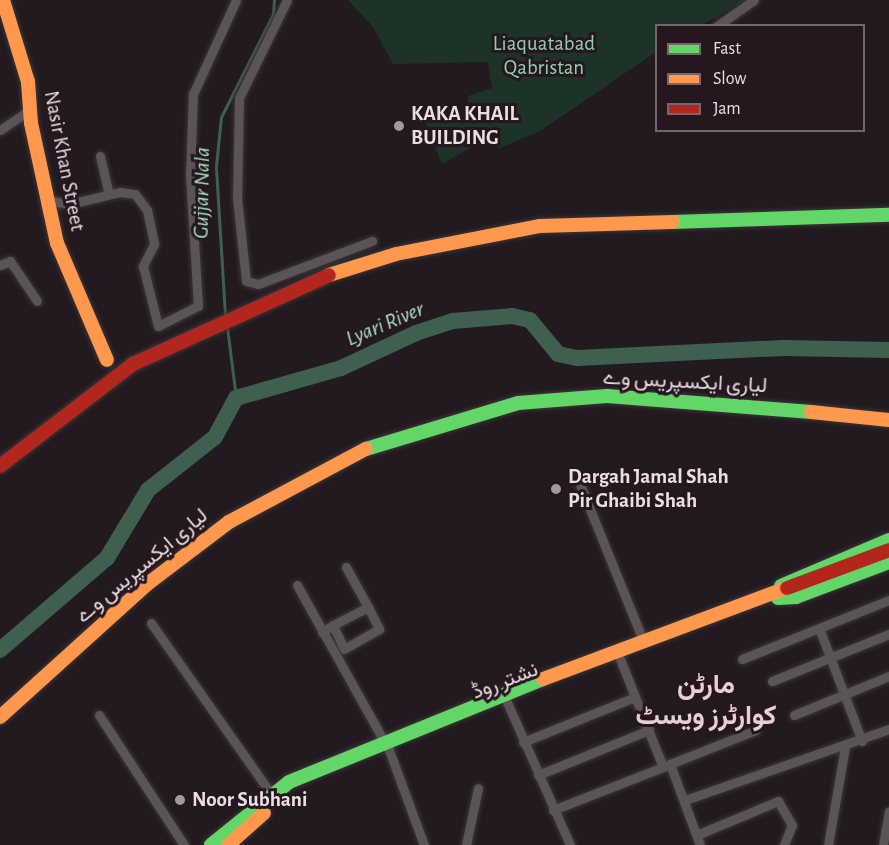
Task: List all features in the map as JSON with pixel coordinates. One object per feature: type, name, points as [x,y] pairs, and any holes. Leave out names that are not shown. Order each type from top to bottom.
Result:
[{"type":"main road","name":"Nasir Khan Street","points":[[3,0],[28,82],[30,110],[45,200],[57,243],[107,360]]},
{"type":"main road","points":[[0,466],[133,364],[314,279],[396,254],[540,226],[889,215]]},
{"type":"main road","name":"لیاری ایکسپریس وے","points":[[0,717],[146,585],[229,522],[293,484],[402,435],[518,404],[607,396],[699,400],[889,420]]},
{"type":"main road","name":"نشتر روڈ","points":[[778,596],[797,575],[889,540]]},
{"type":"main road","name":"نشتر روڈ","points":[[228,845],[287,793],[386,746],[620,659],[889,550]]},
{"type":"main road","name":"نشتر روڈ","points":[[211,845],[271,794],[643,640],[889,562]]},
{"type":"street","points":[[45,200],[69,204],[109,194],[135,194],[147,210],[154,244],[143,266],[158,326],[195,309],[200,300],[190,176],[193,94],[236,0]]},
{"type":"street","points":[[287,0],[239,98],[236,186],[246,281],[258,284],[372,241]]},
{"type":"street","points":[[720,24],[754,0]]},
{"type":"street","points":[[0,130],[30,110]]},
{"type":"street","points":[[100,156],[109,194]]},
{"type":"street","points":[[0,265],[10,261],[36,301]]},
{"type":"street","points":[[577,477],[643,640]]},
{"type":"street","points":[[333,625],[344,649],[379,629],[346,567]]},
{"type":"street","points":[[297,585],[386,746],[424,845]]},
{"type":"street","points":[[742,659],[889,600]]},
{"type":"street","points":[[322,632],[368,607]]},
{"type":"street","points":[[151,623],[271,794]]},
{"type":"street","points":[[819,628],[862,741]]},
{"type":"street","points":[[772,681],[889,634]]},
{"type":"street","points":[[620,659],[649,730],[685,800],[699,834],[700,845]]},
{"type":"street","points":[[794,715],[889,676]]},
{"type":"street","points":[[523,742],[635,697]]},
{"type":"street","points":[[507,702],[570,845]]},
{"type":"street","points":[[99,715],[184,845]]},
{"type":"street","points":[[685,800],[770,766],[845,747],[889,729]]},
{"type":"street","points":[[538,775],[649,730]]},
{"type":"street","points":[[553,810],[756,730]]},
{"type":"street","points":[[828,845],[845,747]]},
{"type":"street","points":[[466,845],[478,788]]},
{"type":"street","points":[[699,834],[778,801],[792,825],[784,845]]},
{"type":"street","points":[[883,845],[889,812]]},
{"type":"green space","name":"Liaquatabad Qabristan","points":[[348,0],[746,0],[704,24],[655,24],[655,53],[540,131],[500,148],[479,143],[442,164],[420,110],[468,115],[468,96],[492,88],[488,62],[393,64],[373,27]]},
{"type":"waterway","name":"Gujjar Nala","points":[[225,315],[216,166],[221,117],[273,14],[274,0]]},
{"type":"waterway","name":"Lyari River","points":[[0,650],[107,558],[148,490],[215,437],[236,398],[341,368],[416,333],[453,321],[512,316],[530,320],[558,354],[577,358],[784,348],[889,350]]},
{"type":"waterway","name":"Gujjar Nala","points":[[227,327],[236,398]]},
{"type":"traffic: fast","points":[[673,222],[889,215]]},
{"type":"traffic: fast","points":[[366,449],[518,403],[607,396],[811,412]]},
{"type":"traffic: fast","points":[[781,586],[889,540]]},
{"type":"traffic: fast","points":[[778,598],[796,597],[889,562]]},
{"type":"traffic: fast","points":[[211,845],[289,782],[543,679]]},
{"type":"traffic: slow","points":[[3,0],[28,82],[31,123],[57,243],[107,360]]},
{"type":"traffic: slow","points":[[329,275],[396,254],[540,226],[673,222]]},
{"type":"traffic: slow","points":[[811,412],[889,420]]},
{"type":"traffic: slow","points":[[0,717],[146,585],[229,522],[366,449]]},
{"type":"traffic: slow","points":[[543,679],[787,588]]},
{"type":"traffic: slow","points":[[228,845],[264,813]]},
{"type":"traffic: jam","points":[[0,466],[133,364],[329,275]]},
{"type":"traffic: jam","points":[[787,588],[889,550]]},
{"type":"place","name":"KAKA KHAIL BUILDING","points":[[399,126]]},
{"type":"place","name":"Dargah Jamal Shah Pir Ghaibi Shah","points":[[556,489]]},
{"type":"place","name":"Noor Subhani","points":[[180,800]]},
{"type":"district","name":"مارٹن کوارٹرز ویسٹ","points":[[706,700]]}]
